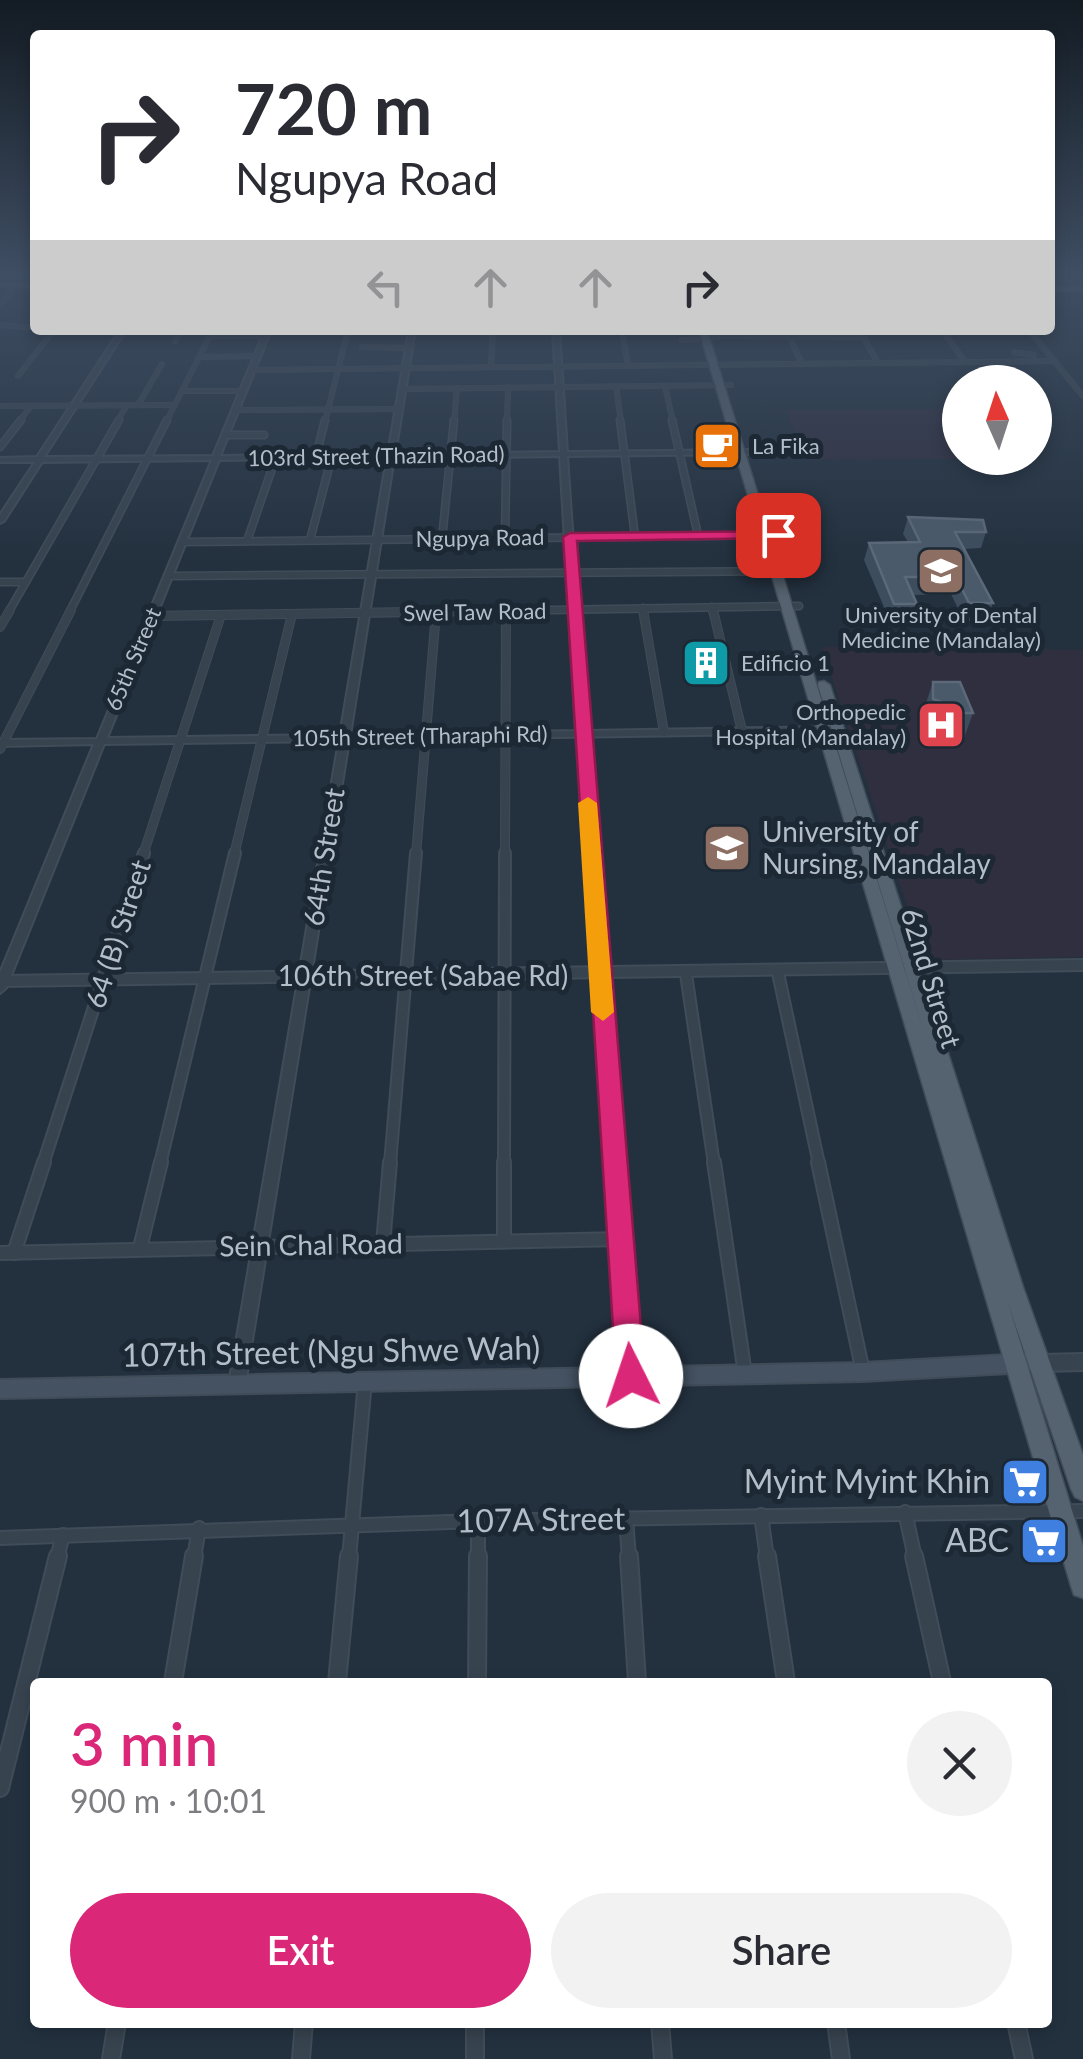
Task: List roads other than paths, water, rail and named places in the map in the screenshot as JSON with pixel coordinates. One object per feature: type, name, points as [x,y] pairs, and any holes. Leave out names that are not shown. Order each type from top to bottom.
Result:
[{"type":"main road","name":"62nd Street","points":[[721,368],[907,970],[1083,1488]]},
{"type":"main road","name":"62nd Street","points":[[907,970],[1015,1362],[1072,1512],[1083,1586]]},
{"type":"main road","name":"107th Street (Ngu Shwe Wah)","points":[[0,1389],[863,1372],[1040,1363]]},
{"type":"street","points":[[18,376],[24,368]]},
{"type":"street","points":[[1,518],[98,368]]},
{"type":"street","points":[[138,405],[160,368]]},
{"type":"street","points":[[1,745],[194,368]]},
{"type":"street","points":[[252,370],[400,368]]},
{"type":"street","name":"64th Street","points":[[237,1384],[406,368]]},
{"type":"street","points":[[558,368],[581,734],[631,1376]]},
{"type":"street","points":[[1061,368],[1083,396]]},
{"type":"street","points":[[316,456],[338,369]]},
{"type":"street","name":"65th Street","points":[[1,984],[252,370]]},
{"type":"street","points":[[616,386],[634,536]]},
{"type":"street","points":[[665,386],[698,535]]},
{"type":"street","points":[[404,388],[726,386]]},
{"type":"street","points":[[505,538],[508,387]]},
{"type":"street","points":[[442,538],[457,388]]},
{"type":"street","points":[[182,391],[243,390]]},
{"type":"street","points":[[0,627],[126,405]]},
{"type":"street","points":[[0,406],[175,405]]},
{"type":"street","points":[[0,448],[31,406]]},
{"type":"street","points":[[235,410],[401,409]]},
{"type":"street","points":[[225,435],[264,435]]},
{"type":"street","name":"103rd Street (Thazin Road)","points":[[0,460],[746,452]]},
{"type":"street","points":[[247,541],[276,456]]},
{"type":"street","points":[[310,540],[332,456]]},
{"type":"street","name":"Ngupya Road","points":[[182,542],[772,535]]},
{"type":"street","points":[[168,576],[782,571]]},
{"type":"street","points":[[0,582],[26,582]]},
{"type":"street","name":"Swel Taw Road","points":[[152,616],[793,606]]},
{"type":"street","points":[[712,607],[742,730]]},
{"type":"street","points":[[643,608],[664,732]]},
{"type":"street","points":[[383,1244],[436,612]]},
{"type":"street","points":[[504,1241],[506,612]]},
{"type":"street","name":"64 (B) Street","points":[[14,1253],[222,614]]},
{"type":"street","points":[[140,1248],[292,614]]},
{"type":"street","name":"105th Street (Tharaphi Rd)","points":[[1,745],[833,730]]},
{"type":"street","name":"106th Street (Sabae Rd)","points":[[1,984],[206,978],[778,974],[1083,965]]},
{"type":"street","points":[[686,974],[745,1374]]},
{"type":"street","points":[[778,974],[863,1372]]},
{"type":"street","name":"Sein Chal Road","points":[[0,1253],[622,1239]]},
{"type":"street","name":"107th Street (Ngu Shwe Wah)","points":[[1040,1363],[1083,1362]]},
{"type":"street","points":[[337,1678],[365,1380]]},
{"type":"street","points":[[905,1512],[941,1678]]},
{"type":"street","name":"107A Street","points":[[0,1538],[478,1520],[1072,1512]]},
{"type":"street","points":[[761,1515],[785,1678]]},
{"type":"street","points":[[626,1518],[637,1678]]},
{"type":"street","points":[[477,1678],[478,1520]]},
{"type":"street","points":[[175,1678],[199,1528]]},
{"type":"street","points":[[0,1788],[63,1535]]},
{"type":"street","points":[[112,2059],[117,2028]]},
{"type":"street","points":[[301,2059],[304,2028]]},
{"type":"street","points":[[475,2059],[476,2028]]},
{"type":"street","points":[[660,2028],[662,2059]]},
{"type":"street","points":[[837,2028],[842,2059]]},
{"type":"street","points":[[1017,2028],[1024,2059]]},
{"type":"place","name":"La Fika","points":[[717,446]]},
{"type":"place","name":"University of Dental Medicine (Mandalay)","points":[[941,571]]},
{"type":"place","name":"Edificio 1","points":[[706,663]]},
{"type":"place","name":"Orthopedic Hospital (Mandalay)","points":[[941,725]]},
{"type":"place","name":"University of Nursing, Mandalay","points":[[727,848]]},
{"type":"place","name":"Myint Myint Khin","points":[[1025,1482]]},
{"type":"place","name":"ABC","points":[[1044,1541]]}]
